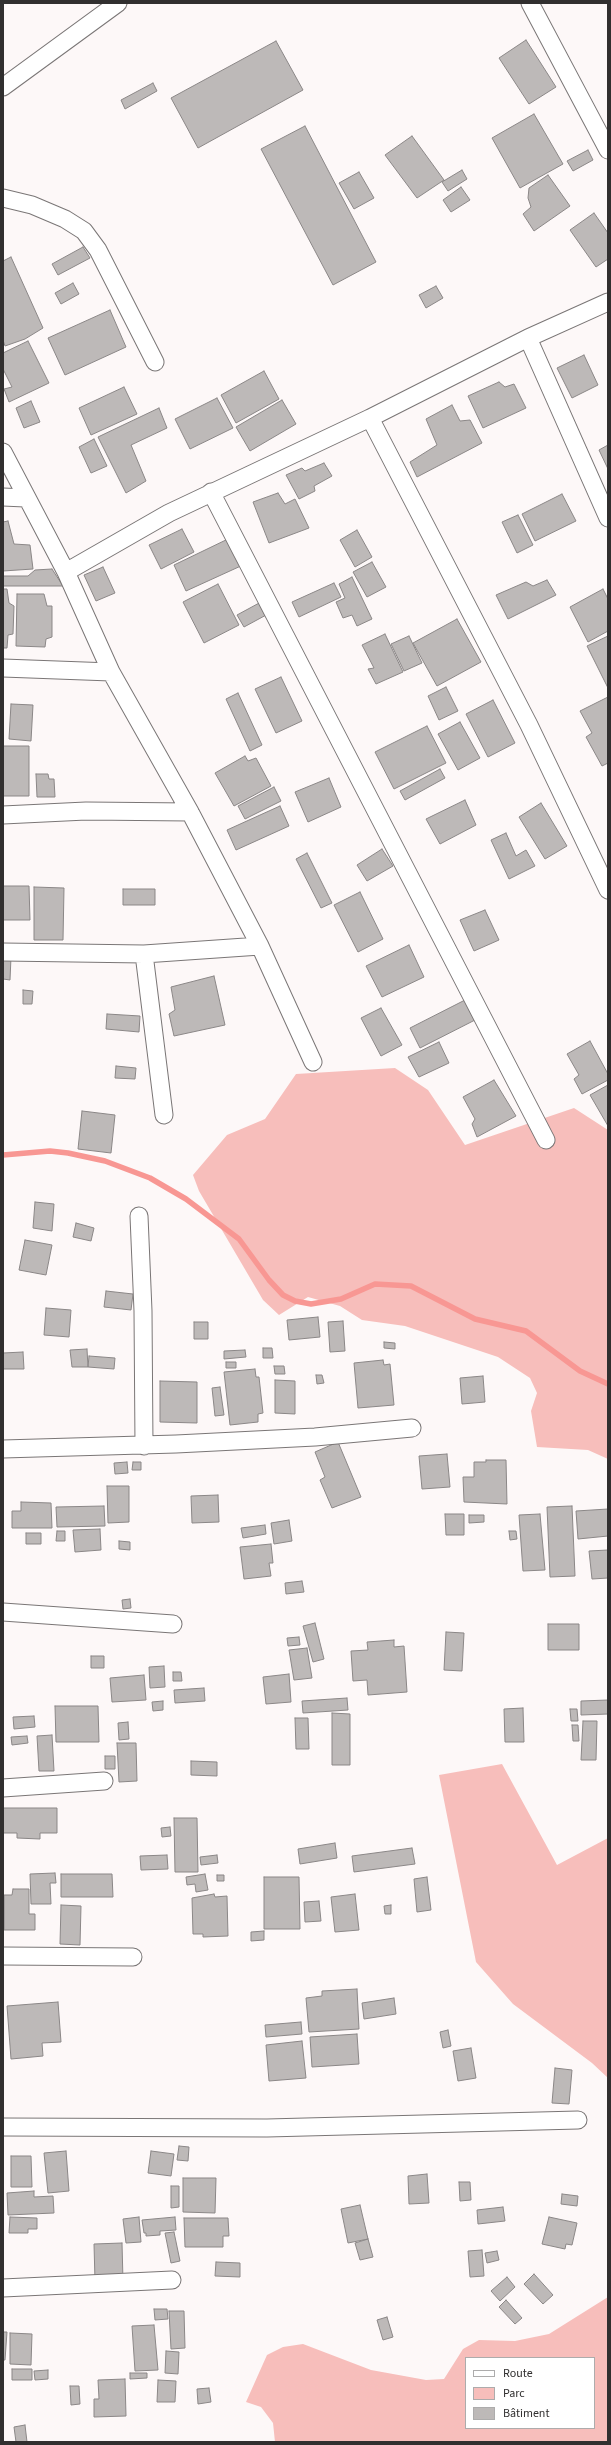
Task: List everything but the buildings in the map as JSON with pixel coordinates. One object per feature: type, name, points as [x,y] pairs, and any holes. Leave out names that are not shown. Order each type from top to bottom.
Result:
[{"type":"street","points":[[3,87],[118,3]]},
{"type":"street","points":[[530,3],[608,150]]},
{"type":"street","points":[[3,198],[32,205],[65,219],[84,231],[98,250],[155,362]]},
{"type":"street","points":[[66,572],[169,513],[211,492],[370,418],[528,338],[608,302]]},
{"type":"street","points":[[528,338],[608,518]]},
{"type":"street","points":[[370,418],[529,725],[608,890]]},
{"type":"street","points":[[3,452],[25,498],[66,572],[111,672],[190,812],[260,946],[313,1062]]},
{"type":"street","points":[[211,492],[546,1140]]},
{"type":"street","points":[[3,497],[25,498]]},
{"type":"street","points":[[3,668],[111,672]]},
{"type":"street","points":[[3,815],[86,811],[190,812]]},
{"type":"street","points":[[3,952],[144,954],[260,946]]},
{"type":"street","points":[[144,954],[164,1115]]},
{"type":"street","points":[[139,1216],[143,1311],[144,1446]]},
{"type":"street","points":[[3,1449],[144,1446],[315,1437],[412,1428]]},
{"type":"street","points":[[3,1612],[173,1624]]},
{"type":"street","points":[[3,1788],[104,1781]]},
{"type":"street","points":[[3,1956],[133,1957]]},
{"type":"street","points":[[3,2127],[267,2128],[578,2120]]},
{"type":"street","points":[[3,2288],[172,2280]]},
{"type":"green space","points":[[395,1068],[428,1090],[465,1145],[574,1108],[608,1130],[608,1459],[588,1450],[537,1447],[531,1411],[537,1393],[530,1378],[498,1357],[405,1326],[362,1320],[340,1306],[308,1297],[279,1315],[263,1300],[199,1191],[193,1175],[227,1135],[265,1119],[296,1074]]},
{"type":"green space","points":[[502,1764],[557,1865],[608,1838],[608,2078],[592,2063],[513,2004],[476,1962],[439,1775]]},
{"type":"green space","points":[[608,2297],[608,2442],[275,2442],[273,2423],[261,2407],[246,2402],[267,2355],[283,2347],[303,2344],[371,2370],[426,2380],[444,2379],[463,2349],[479,2340],[515,2341],[549,2334]]},
{"type":"waterway","points":[[3,1155],[50,1151],[68,1153],[105,1161],[150,1178],[186,1199],[239,1239],[269,1280],[283,1295],[295,1301],[311,1304],[341,1299],[375,1284],[411,1286],[475,1319],[526,1331],[580,1371],[608,1384]]}]
